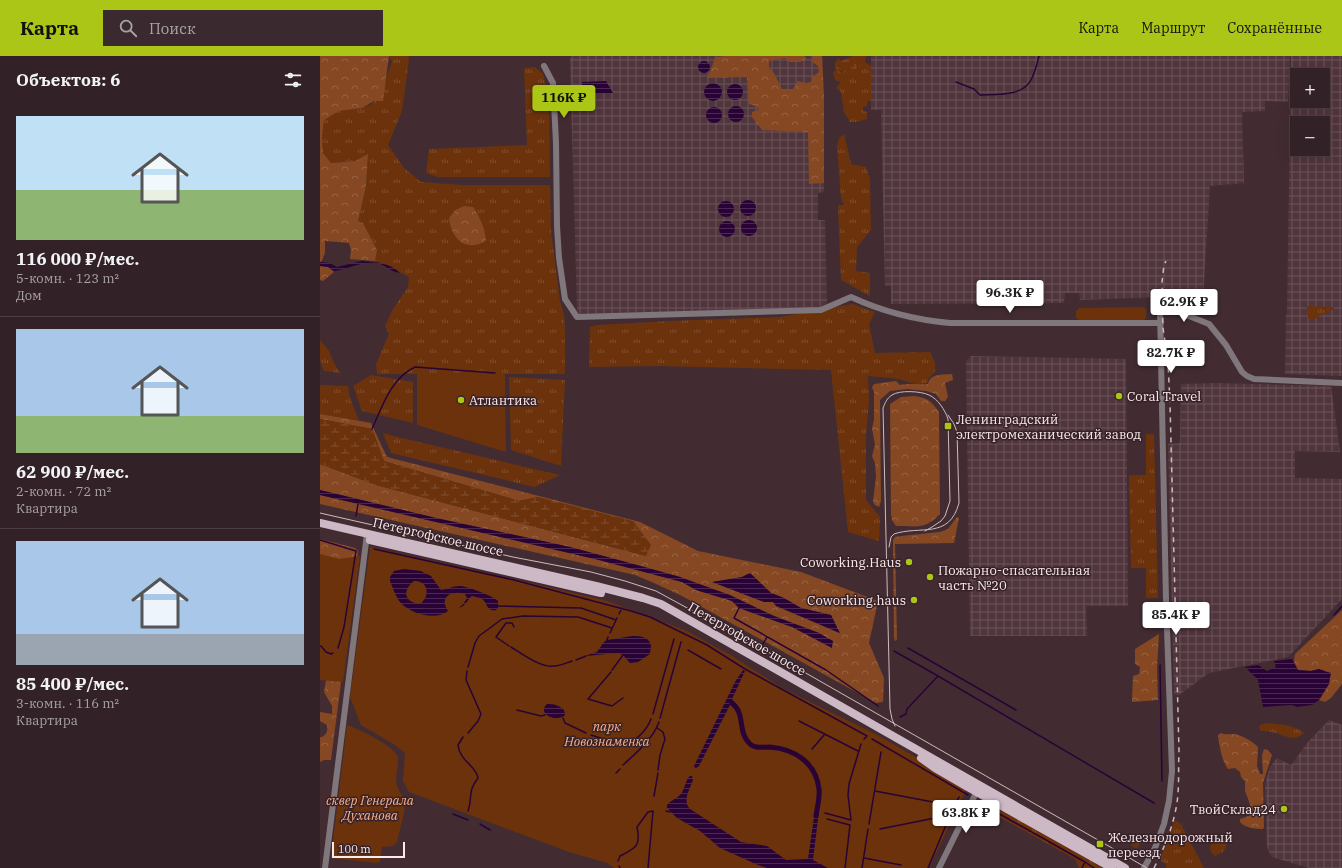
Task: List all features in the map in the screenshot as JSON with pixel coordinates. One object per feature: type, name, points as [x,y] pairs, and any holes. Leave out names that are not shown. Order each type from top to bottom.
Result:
[{"type":"main road","name":"Петергофское шоссе","points":[[320,522],[366,536],[624,598],[653,607],[703,633],[916,754],[935,768],[978,789],[1125,868]]},
{"type":"main road","name":"Петергофское шоссе","points":[[320,528],[366,536]]},
{"type":"main road","name":"Петергофское шоссе","points":[[978,789],[1112,868]]},
{"type":"street","points":[[544,66],[553,83],[556,143],[556,219],[559,258],[565,299],[577,317],[821,310],[851,297],[894,312],[936,322],[1161,323]]},
{"type":"street","points":[[1144,868],[1164,824],[1169,801],[1172,771],[1166,600],[1160,310],[1171,310],[1209,324],[1226,345],[1242,372],[1254,379],[1342,383]]},
{"type":"street","points":[[325,868],[366,536]]},
{"type":"street","points":[[939,868],[978,789]]},
{"type":"shaded area","points":[[572,56],[822,56],[824,97],[824,192],[818,193],[818,220],[825,220],[827,304],[820,308],[580,314],[577,310],[570,59]]},
{"type":"shaded area","points":[[871,56],[1290,56],[1288,102],[1265,101],[1265,111],[1242,112],[1244,183],[1210,186],[1203,297],[1171,299],[1162,297],[1080,300],[1079,293],[1065,293],[1064,303],[891,304],[891,286],[885,286],[881,110],[871,110]]},
{"type":"shaded area","points":[[1291,56],[1342,56],[1342,376],[1285,374],[1290,120],[1290,156],[1330,156],[1330,116],[1290,116],[1290,108],[1330,108],[1330,68],[1291,68]]},
{"type":"shaded area","points":[[702,61],[706,61],[710,67],[706,73],[702,73],[698,69],[698,65]]},
{"type":"shaded area","points":[[606,81],[613,93],[582,93],[582,82]]},
{"type":"shaded area","points":[[713,83],[719,86],[722,92],[719,98],[713,101],[707,98],[704,92],[707,86]]},
{"type":"shaded area","points":[[732,84],[738,84],[743,89],[741,98],[738,100],[732,100],[727,95],[727,89]]},
{"type":"shaded area","points":[[733,106],[739,106],[744,111],[742,120],[739,122],[733,122],[728,117],[728,111]]},
{"type":"shaded area","points":[[714,107],[720,109],[722,115],[720,121],[714,123],[708,121],[706,115],[708,109]]},
{"type":"shaded area","points":[[745,200],[751,200],[756,205],[754,214],[751,216],[745,216],[740,211],[740,205]]},
{"type":"shaded area","points":[[723,201],[729,201],[734,206],[732,215],[729,217],[723,217],[718,212],[718,206]]},
{"type":"shaded area","points":[[749,220],[755,222],[757,228],[755,234],[749,236],[743,234],[741,228],[743,222]]},
{"type":"shaded area","points":[[724,221],[730,221],[735,226],[733,235],[730,237],[724,237],[719,232],[719,226]]},
{"type":"shaded area","points":[[362,261],[377,263],[360,264],[334,271],[328,267],[320,266],[320,262],[330,263],[337,267]]},
{"type":"shaded area","points":[[377,263],[392,267],[400,273]]},
{"type":"shaded area","points":[[971,356],[1126,359],[1128,606],[1086,606],[1087,636],[970,636],[966,361]]},
{"type":"shaded area","points":[[1215,383],[1331,386],[1340,452],[1295,451],[1295,478],[1342,479],[1342,599],[1288,657],[1209,673],[1179,695],[1174,695],[1168,444],[1180,443],[1181,384]]},
{"type":"shaded area","points":[[320,490],[436,518],[570,547],[680,577],[730,595],[774,616],[819,633],[833,641],[832,648],[792,627],[739,608],[732,601],[696,590],[682,582],[599,560],[320,495]]},
{"type":"shaded area","points":[[404,569],[421,571],[431,576],[441,590],[455,586],[463,586],[474,589],[498,601],[498,608],[496,610],[490,610],[482,599],[472,596],[459,608],[467,598],[465,594],[456,593],[448,595],[446,598],[445,606],[448,611],[443,614],[430,616],[417,613],[405,607],[395,593],[390,581],[390,577],[394,571]],"holes":[[[414,581],[423,583],[426,590],[425,597],[420,604],[411,601],[406,596],[406,592],[410,585]]]},
{"type":"shaded area","points":[[750,573],[771,593],[784,598],[801,608],[831,615],[840,633],[776,606],[773,602],[764,602],[712,582],[742,577]]},
{"type":"shaded area","points":[[641,636],[646,638],[651,645],[650,654],[638,662],[630,663],[623,655],[617,653],[586,656],[597,652],[607,640]]},
{"type":"shaded area","points":[[1292,659],[1298,670],[1311,671],[1319,669],[1331,673],[1329,684],[1319,700],[1312,705],[1297,707],[1292,705],[1263,707],[1258,680],[1245,667],[1258,665],[1267,671],[1276,667],[1274,661]]},
{"type":"shaded area","points":[[743,670],[745,671],[732,699],[737,707],[731,704],[730,705],[699,766],[696,768],[694,767],[695,764],[735,682]]},
{"type":"shaded area","points":[[547,704],[560,707],[564,710],[565,715],[557,718],[549,716],[544,711]]},
{"type":"shaded area","points":[[1329,720],[1342,725],[1342,868],[1309,868],[1272,857],[1270,854],[1267,846],[1265,784],[1270,767],[1277,758],[1291,765],[1308,742]]},
{"type":"shaded area","points":[[690,776],[692,776],[693,780],[687,802],[690,809],[741,842],[767,846],[786,860],[808,859],[815,810],[819,811],[813,860],[828,868],[767,868],[720,848],[700,831],[677,818],[667,808],[668,804],[682,793]]},
{"type":"green space","points":[[320,56],[389,56],[383,101],[374,101],[362,108],[339,111],[324,120],[322,136],[323,153],[331,163],[355,161],[368,154],[366,186],[358,221],[363,223],[377,250],[375,261],[350,259],[351,250],[349,243],[325,241],[325,253],[320,262]]},
{"type":"green space","points":[[389,56],[409,56],[402,111],[388,145],[404,168],[421,182],[463,185],[550,185],[551,232],[565,327],[565,374],[377,374],[376,364],[389,334],[385,326],[393,309],[408,287],[409,277],[375,261],[377,250],[363,223],[358,221],[366,186],[368,155],[355,161],[331,163],[323,153],[322,136],[324,120],[334,113],[370,105],[374,102],[380,94],[392,62]]},
{"type":"green space","points":[[805,56],[806,59],[800,62],[790,62],[785,58],[769,61],[769,68],[774,73],[782,89],[793,89],[798,81],[806,83],[811,82],[812,77],[819,72],[818,66],[812,62],[813,56],[822,56],[824,97],[824,183],[809,184],[808,132],[762,130],[752,117],[752,112],[758,110],[759,107],[749,104],[747,77],[707,78],[715,57]]},
{"type":"green space","points":[[857,56],[866,56],[865,62],[871,66],[871,101],[867,101],[867,106],[863,107],[863,111],[867,112],[867,119],[857,122],[850,122],[844,112],[841,92],[836,88],[841,82],[835,80],[833,73],[836,69],[842,73],[858,63]]},
{"type":"green space","points":[[857,56],[858,63],[856,71],[846,72],[836,69],[835,63],[838,58],[841,61]]},
{"type":"green space","points":[[535,67],[543,74],[549,98],[550,177],[438,177],[426,173],[429,149],[527,145],[524,68]]},
{"type":"green space","points":[[844,134],[851,164],[866,167],[870,179],[871,230],[857,247],[856,271],[870,273],[870,296],[841,280],[838,205],[844,205],[841,199],[837,146],[839,138]]},
{"type":"green space","points":[[464,206],[473,207],[476,211],[483,228],[486,241],[476,245],[468,245],[459,241],[453,233],[449,218],[456,210]]},
{"type":"green space","points":[[320,266],[328,267],[334,272],[323,281],[320,280]]},
{"type":"green space","points":[[852,304],[875,312],[869,324],[875,353],[930,352],[935,363],[935,371],[928,379],[927,383],[918,385],[900,379],[868,376],[869,401],[866,436],[866,500],[880,517],[879,541],[848,532],[831,370],[658,366],[589,367],[590,327],[598,325],[780,317]]},
{"type":"green space","points":[[1307,306],[1334,307],[1334,309],[1312,320],[1308,318]]},
{"type":"green space","points":[[1144,307],[1146,309],[1146,317],[1144,320],[1079,320],[1076,318],[1076,311],[1079,308]]},
{"type":"green space","points":[[320,340],[329,351],[340,373],[324,371],[320,361]]},
{"type":"green space","name":"Атлантика","points":[[417,374],[505,374],[506,452],[417,425]]},
{"type":"green space","points":[[952,374],[953,380],[945,383],[948,397],[945,401],[941,401],[936,394],[926,391],[907,389],[890,391],[880,400],[881,501],[879,507],[875,505],[873,502],[876,476],[875,463],[872,456],[875,445],[872,428],[874,420],[874,392],[872,387],[874,384],[896,381],[900,385],[928,384],[929,380],[934,376]]},
{"type":"green space","points":[[371,375],[413,382],[413,423],[362,411],[353,386]]},
{"type":"green space","points":[[509,377],[565,380],[561,466],[511,450]]},
{"type":"green space","points":[[320,385],[348,386],[351,400],[359,421],[320,414]]},
{"type":"green space","points":[[914,396],[929,401],[939,412],[940,514],[930,523],[925,525],[896,526],[892,520],[891,514],[890,404],[901,397]]},
{"type":"green space","points":[[320,414],[371,423],[387,457],[640,522],[698,551],[801,572],[878,601],[869,643],[884,678],[883,702],[876,703],[682,596],[635,575],[320,504],[320,495],[599,560],[682,582],[696,590],[732,601],[739,608],[792,627],[832,647],[819,633],[680,577],[570,547],[436,518],[320,490],[320,464],[376,485],[646,556],[538,497],[519,501],[384,461],[372,429],[320,419]],"holes":[[[750,573],[771,593],[784,598],[801,608],[831,615],[839,633],[773,602],[764,602],[713,582],[742,577]]]},
{"type":"green space","points":[[320,419],[372,429],[384,461],[519,501],[538,497],[633,521],[651,545],[646,556],[376,485],[320,464]]},
{"type":"green space","points":[[383,433],[560,475],[535,487],[391,453]]},
{"type":"green space","points":[[1146,434],[1154,434],[1158,598],[1146,598],[1146,568],[1131,568],[1129,475],[1146,475]]},
{"type":"green space","points":[[957,517],[959,518],[954,543],[895,544],[897,640],[895,641],[893,540],[895,537],[940,532],[948,529]]},
{"type":"green space","points":[[320,539],[355,548],[358,551],[331,760],[324,760],[320,762],[320,737],[325,735],[327,732],[327,725],[320,721],[320,712],[332,714],[332,706],[324,692],[328,668],[320,658]]},
{"type":"green space","name":"парк Новознаменка","points":[[370,547],[607,601],[687,631],[732,656],[782,688],[879,736],[919,759],[926,767],[966,790],[929,868],[614,868],[607,863],[569,852],[409,792],[403,781],[405,753],[395,745],[361,725],[350,697]]},
{"type":"green space","points":[[320,554],[339,559],[360,556],[343,682],[320,680]]},
{"type":"green space","points":[[1342,610],[1342,684],[1331,698],[1325,702],[1319,700],[1329,684],[1319,669],[1311,671],[1298,670],[1294,662],[1295,654]]},
{"type":"green space","points":[[1159,634],[1157,668],[1158,700],[1132,702],[1133,676],[1139,674],[1140,667],[1135,664],[1135,649]]},
{"type":"green space","points":[[1268,723],[1282,724],[1300,730],[1304,733],[1300,736],[1292,738],[1261,731],[1259,728],[1260,725]]},
{"type":"green space","name":"сквер Генерала Духанова","points":[[347,725],[384,743],[396,753],[398,758],[396,782],[405,803],[404,814],[397,842],[393,846],[382,847],[380,862],[377,863],[331,858]]},
{"type":"green space","points":[[1221,733],[1240,736],[1258,747],[1257,766],[1260,774],[1263,774],[1262,755],[1264,749],[1268,750],[1272,755],[1263,783],[1263,829],[1247,827],[1240,822],[1240,819],[1249,816],[1250,804],[1245,791],[1245,781],[1241,777],[1240,772],[1235,768],[1228,769],[1224,762],[1218,739],[1218,735]]},
{"type":"green space","points":[[980,800],[1025,823],[1103,868],[1079,868],[1075,859],[978,805]]},
{"type":"green space","points":[[1175,820],[1181,824],[1204,868],[1166,868],[1166,864],[1160,860]]},
{"type":"green space","points":[[1139,836],[1143,840],[1137,848],[1133,847],[1131,843],[1132,839]]},
{"type":"green space","points":[[1218,839],[1224,840],[1227,845],[1223,852],[1215,856],[1211,852],[1210,847],[1213,842]]},
{"type":"waterway","points":[[956,82],[974,89],[980,95],[1008,94],[1015,92],[1027,85],[1031,80],[1039,56]]},
{"type":"waterway","points":[[372,429],[393,386],[400,378],[415,367],[495,373]]},
{"type":"waterway","points":[[356,516],[358,504]]},
{"type":"waterway","points":[[320,540],[356,551],[344,627],[338,648]]},
{"type":"waterway","points":[[374,549],[514,580],[650,617],[707,645],[745,669],[867,736],[864,739]]},
{"type":"waterway","points":[[498,606],[581,608],[616,620]]},
{"type":"waterway","points":[[1334,615],[1342,606]]},
{"type":"waterway","points":[[619,614],[622,608]]},
{"type":"waterway","points":[[739,608],[734,618],[826,670],[878,706]]},
{"type":"waterway","points":[[468,667],[475,643],[479,636],[502,619],[523,616],[578,617],[612,628]]},
{"type":"waterway","points":[[610,633],[617,618]]},
{"type":"waterway","points":[[509,646],[496,637],[506,623],[512,623],[514,627]]},
{"type":"waterway","points":[[763,644],[767,637]]},
{"type":"waterway","points":[[653,714],[674,639]]},
{"type":"waterway","points":[[660,718],[681,642]]},
{"type":"waterway","points":[[320,646],[326,652],[331,654],[333,653]]},
{"type":"waterway","points":[[511,647],[543,665],[556,666],[572,661]]},
{"type":"waterway","points":[[908,648],[1016,710]]},
{"type":"waterway","points":[[688,650],[721,669]]},
{"type":"waterway","points":[[894,651],[938,676]]},
{"type":"waterway","points":[[612,670],[623,655]]},
{"type":"waterway","points":[[576,660],[586,656]]},
{"type":"waterway","points":[[1160,665],[1162,781]]},
{"type":"waterway","points":[[467,671],[466,680],[481,714],[478,721],[468,733]]},
{"type":"waterway","points":[[611,672],[588,699],[612,706],[623,698]]},
{"type":"waterway","points":[[900,717],[906,714],[907,709],[938,676],[1154,803]]},
{"type":"waterway","points":[[732,703],[739,712],[742,729],[746,739],[752,746],[779,748],[796,754],[809,765],[814,772],[819,789],[816,816]]},
{"type":"waterway","points":[[517,710],[541,716],[545,715]]},
{"type":"waterway","points":[[563,718],[565,723],[586,733]]},
{"type":"waterway","points":[[591,735],[622,745],[627,744],[640,736],[651,719]]},
{"type":"waterway","points":[[799,721],[858,751]]},
{"type":"waterway","points":[[623,765],[639,751],[653,734],[659,722]]},
{"type":"waterway","points":[[657,728],[663,732],[665,739],[660,755],[658,770]]},
{"type":"waterway","points":[[812,749],[825,734]]},
{"type":"waterway","points":[[463,737],[458,745],[459,751],[477,774],[478,778],[472,787],[468,811]]},
{"type":"waterway","points":[[872,739],[968,795]]},
{"type":"waterway","points":[[825,813],[851,820],[848,795],[849,784],[861,744]]},
{"type":"waterway","points":[[869,824],[881,752]]},
{"type":"waterway","points":[[616,773],[620,769]]},
{"type":"waterway","points":[[654,796],[658,773]]},
{"type":"waterway","points":[[875,791],[954,806]]},
{"type":"waterway","points":[[952,810],[959,797]]},
{"type":"waterway","points":[[980,803],[1094,868]]},
{"type":"waterway","points":[[618,861],[620,856],[636,846],[638,842],[637,827],[648,812],[653,811],[648,868]]},
{"type":"waterway","points":[[666,811],[670,812]]},
{"type":"waterway","points":[[928,868],[951,813]]},
{"type":"waterway","points":[[453,814],[468,820]]},
{"type":"waterway","points":[[880,829],[950,815]]},
{"type":"waterway","points":[[827,819],[850,825],[845,868]]},
{"type":"waterway","points":[[480,824],[490,830]]},
{"type":"waterway","points":[[862,868],[868,829]]},
{"type":"waterway","points":[[864,858],[901,865]]},
{"type":"waterway","points":[[1082,868],[1085,862]]},
{"type":"tram line","points":[[895,726],[890,709],[883,408],[885,402],[892,395],[900,392],[916,392],[929,395],[941,405],[948,419],[950,501],[945,516],[941,521],[925,531]]},
{"type":"tram line","points":[[889,547],[891,537],[894,534],[941,527],[954,515],[959,503],[957,432],[948,415]]},
{"type":"tram line","points":[[320,513],[513,557],[591,572],[656,591],[790,664],[1147,868]]},
{"type":"railway","points":[[1154,868],[1166,841],[1177,805],[1179,751],[1170,404],[1168,362],[1163,328],[1162,282],[1164,265],[1166,261]]},
{"type":"place","name":"Coral Travel","points":[[1119,396]]},
{"type":"place","name":"Атлантика","points":[[461,400]]},
{"type":"place","name":"Ленинградский электромеханический завод","points":[[948,426]]},
{"type":"place","name":"Coworking.Haus","points":[[909,562]]},
{"type":"place","name":"Пожарно-спасательная часть №20","points":[[930,577]]},
{"type":"place","name":"Coworking.haus","points":[[914,600]]},
{"type":"place","name":"ТвойСклад24","points":[[1284,809]]},
{"type":"place","name":"Железнодорожный переезд","points":[[1100,844]]}]
